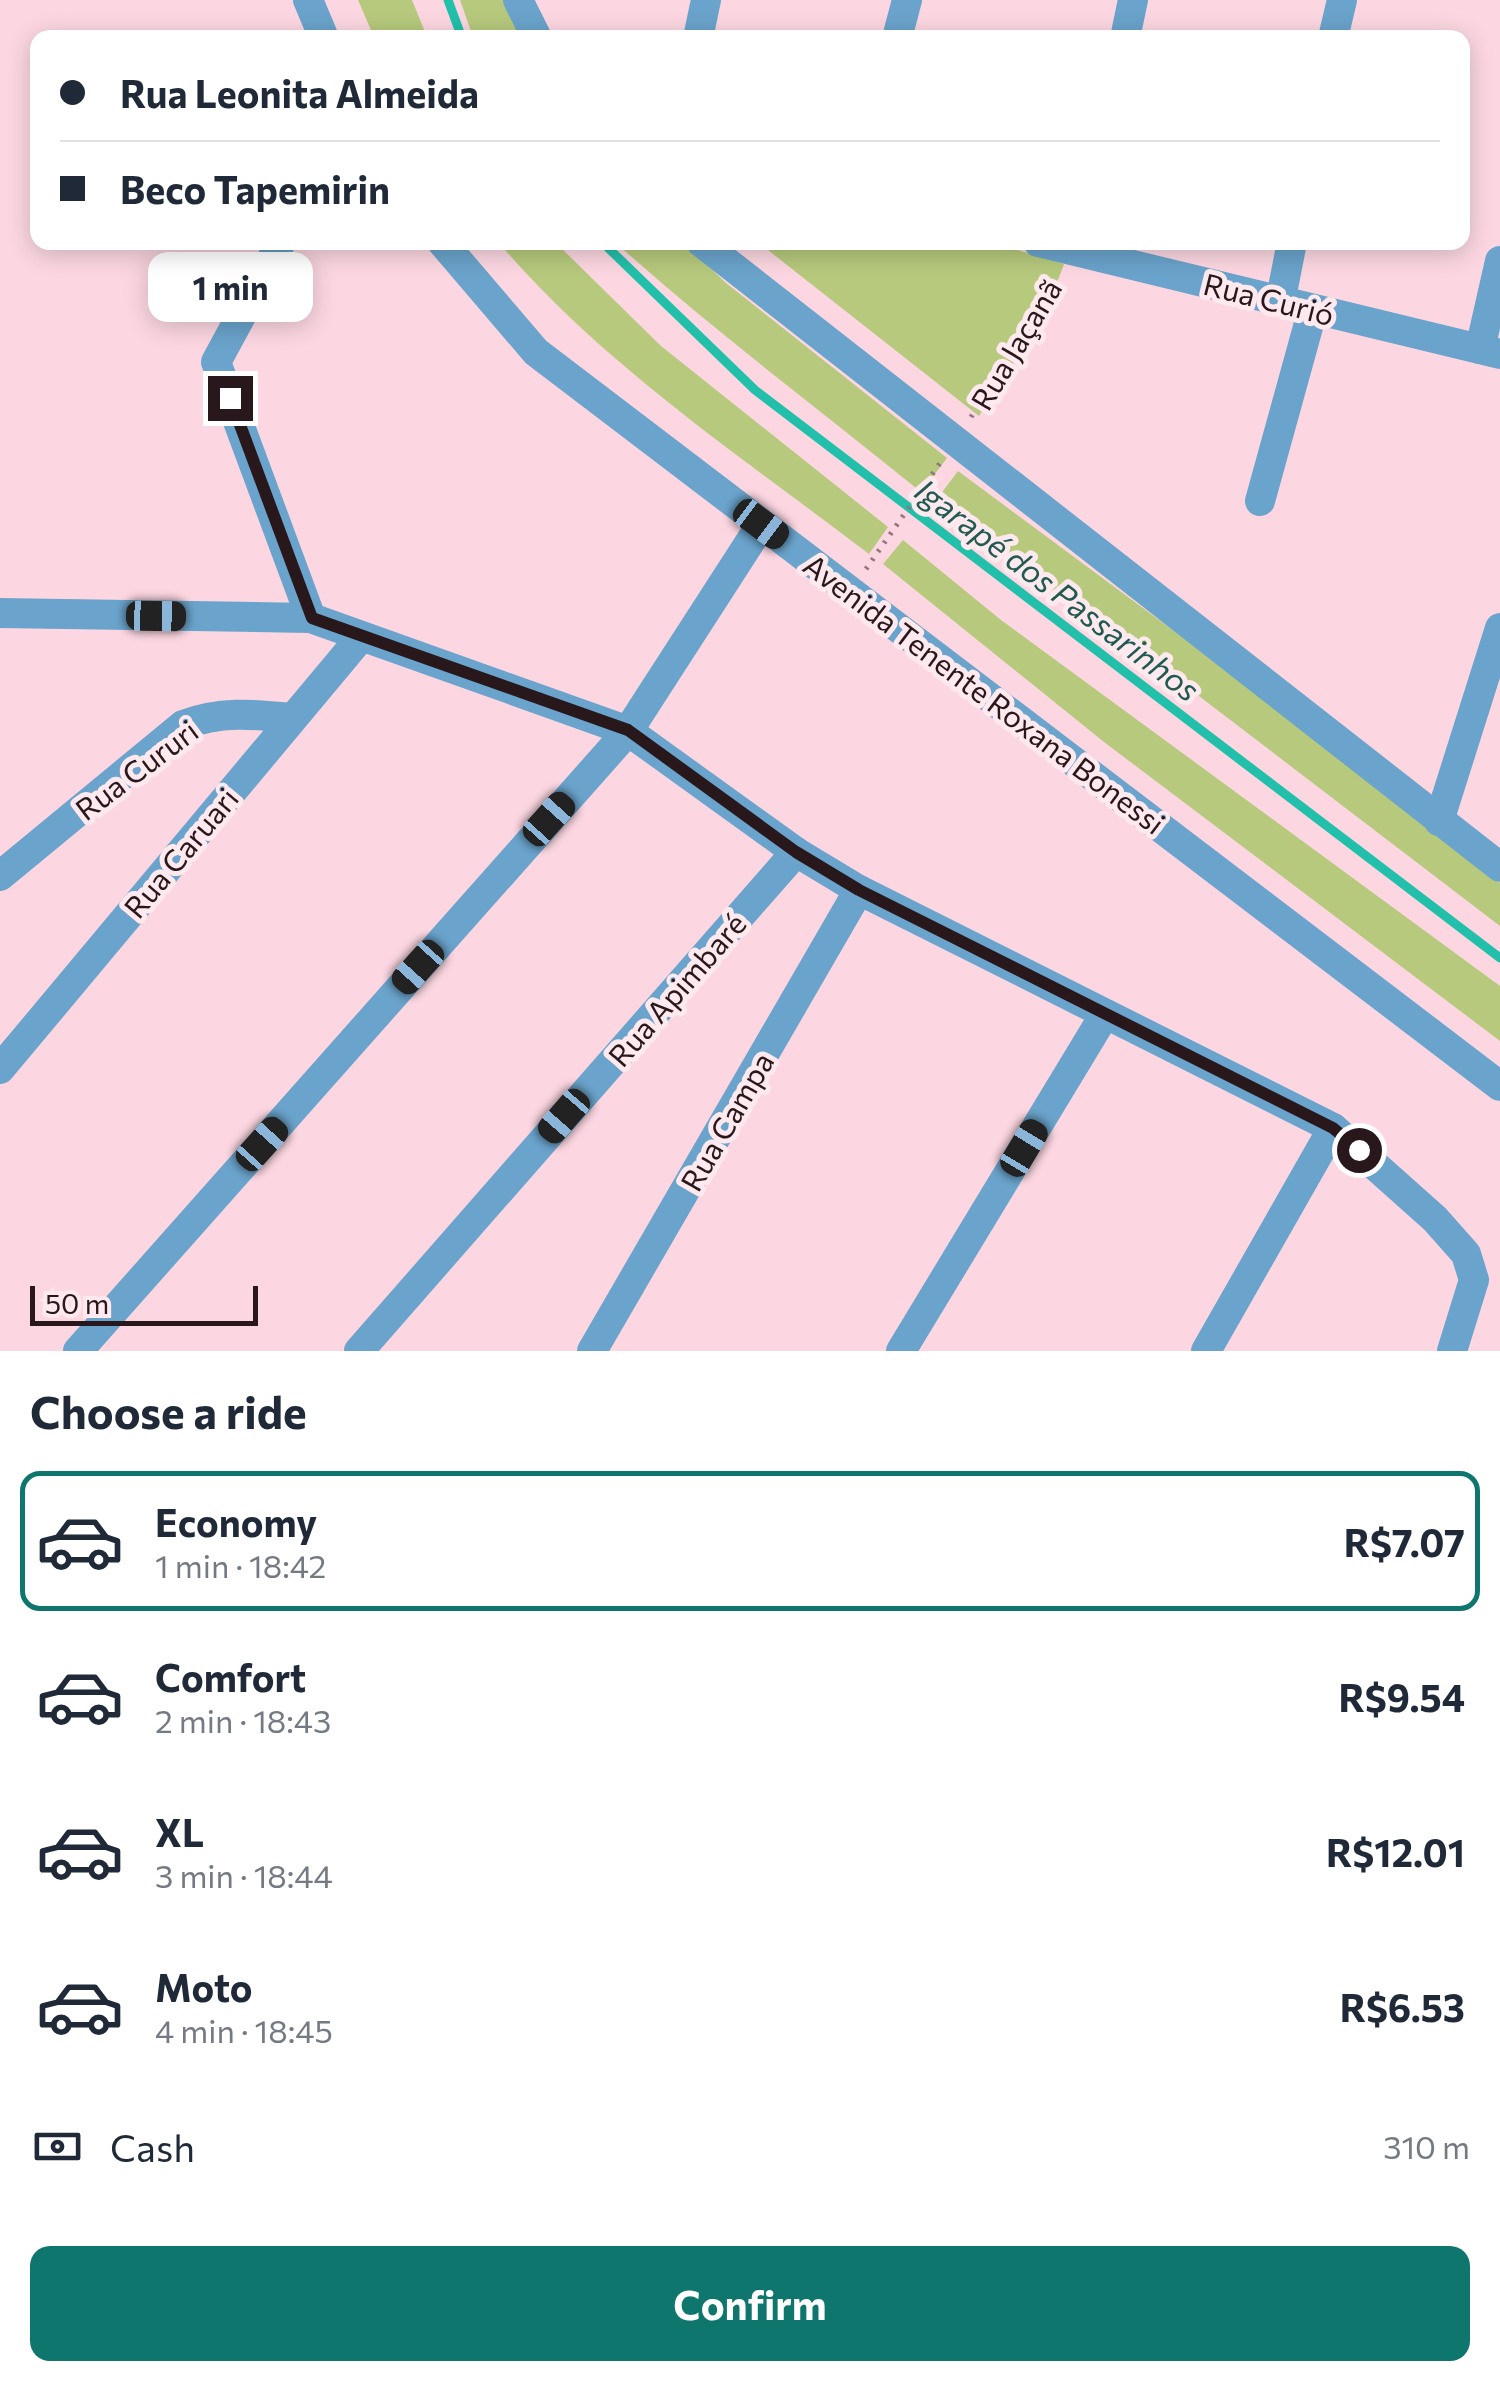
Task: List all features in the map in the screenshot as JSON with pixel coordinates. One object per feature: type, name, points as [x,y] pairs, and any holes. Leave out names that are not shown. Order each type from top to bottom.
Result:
[{"type":"street","points":[[308,0],[321,30]]},
{"type":"street","points":[[518,0],[533,30]]},
{"type":"street","points":[[700,30],[706,0]]},
{"type":"street","points":[[899,30],[907,0]]},
{"type":"street","points":[[1127,30],[1133,0]]},
{"type":"street","points":[[1335,30],[1342,0]]},
{"type":"street","points":[[277,250],[216,362],[312,618]]},
{"type":"street","name":"Avenida Tenente Roxana Bonessi","points":[[449,250],[536,352],[1500,1086]]},
{"type":"street","points":[[711,250],[947,454],[1500,867]]},
{"type":"street","name":"Rua Curió","points":[[1083,250],[1490,352]]},
{"type":"street","points":[[1280,298],[1290,250]]},
{"type":"street","points":[[1490,352],[1500,261]]},
{"type":"street","points":[[1260,501],[1313,309]]},
{"type":"street","points":[[78,1351],[628,730],[761,524]]},
{"type":"street","points":[[0,613],[312,618],[628,730],[796,852],[859,890],[1333,1128],[1436,1218],[1466,1254],[1474,1280],[1454,1349]]},
{"type":"street","points":[[1438,821],[1500,628]]},
{"type":"street","name":"Rua Caruari","points":[[0,1069],[362,637]]},
{"type":"street","name":"Rua Cururi","points":[[0,876],[183,726],[206,716],[238,713],[291,718]]},
{"type":"street","name":"Rua Apimbaré","points":[[358,1351],[796,852]]},
{"type":"street","name":"Rua Campa","points":[[592,1351],[859,890]]},
{"type":"street","points":[[901,1351],[1106,1014]]},
{"type":"street","points":[[1206,1351],[1333,1128]]},
{"type":"path","name":"Rua Jaçanã","points":[[860,577],[947,454],[1069,250]]},
{"type":"green space","points":[[358,0],[412,0],[424,30],[371,30]]},
{"type":"green space","points":[[460,0],[510,0],[526,30],[471,30]]},
{"type":"green space","points":[[506,250],[563,250],[661,346],[888,527],[869,554],[675,408],[540,287]]},
{"type":"green space","points":[[624,250],[691,250],[726,283],[947,458],[921,492]]},
{"type":"green space","points":[[768,250],[1018,250],[1064,264],[1044,317],[979,416]]},
{"type":"green space","points":[[958,471],[1178,634],[1500,883],[1500,926],[1157,664],[934,503]]},
{"type":"green space","points":[[903,540],[1001,620],[1500,986],[1500,1041],[1104,742],[883,564]]},
{"type":"waterway","name":"Igarapé dos Passarinhos","points":[[448,0],[459,30]]},
{"type":"waterway","name":"Igarapé dos Passarinhos","points":[[610,250],[755,390],[1500,958]]},
{"type":"route","points":[[230,398],[312,618],[628,730],[796,852],[859,890],[1333,1128],[1359,1150]]}]
